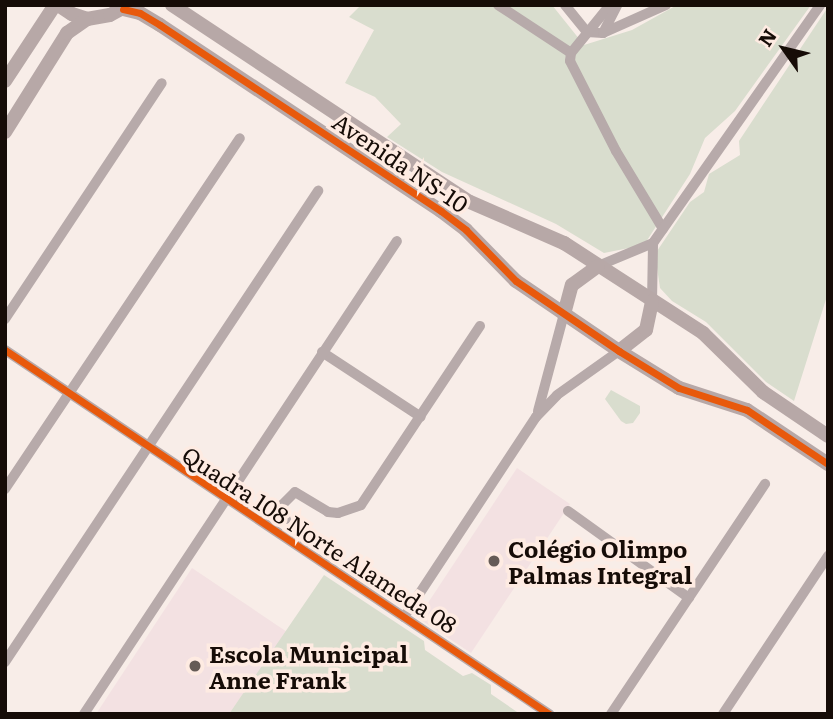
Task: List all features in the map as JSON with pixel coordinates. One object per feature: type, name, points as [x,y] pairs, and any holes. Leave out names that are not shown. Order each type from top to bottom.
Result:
[{"type":"street","points":[[5,81],[57,5],[88,19]]},
{"type":"street","name":"Avenida NS-10","points":[[172,5],[470,202],[546,233],[710,338],[762,392],[828,436]]},
{"type":"street","points":[[498,5],[571,53]]},
{"type":"street","points":[[565,5],[587,32],[603,33],[666,5]]},
{"type":"street","points":[[610,5],[571,53],[573,69],[663,229]]},
{"type":"street","points":[[603,33],[617,5]]},
{"type":"street","points":[[536,417],[546,389],[572,285],[598,265],[653,243],[820,5]]},
{"type":"street","name":"Avenida NS-10","points":[[88,19],[106,17],[125,7],[160,25],[441,211],[466,230],[516,281],[619,351],[679,388],[747,410],[828,464]]},
{"type":"street","points":[[5,132],[67,33],[88,19]]},
{"type":"street","points":[[5,319],[162,83]]},
{"type":"street","points":[[5,489],[240,138]]},
{"type":"street","points":[[5,662],[318,191]]},
{"type":"street","points":[[84,714],[397,241]]},
{"type":"street","points":[[404,617],[536,417],[557,395],[646,330],[652,302],[653,243]]},
{"type":"street","points":[[286,519],[282,516],[282,505],[295,492],[328,512],[338,513],[361,505],[480,326]]},
{"type":"street","name":"Quadra 108 Norte Alameda 08","points":[[5,350],[69,396],[550,714]]},
{"type":"street","points":[[322,352],[421,417]]},
{"type":"street","points":[[611,714],[765,484]]},
{"type":"street","points":[[568,511],[688,598]]},
{"type":"street","points":[[723,714],[828,556]]},
{"type":"shaded area","points":[[361,5],[552,5],[584,45],[632,30],[677,5],[811,5],[735,111],[705,138],[690,174],[644,245],[604,253],[556,224],[442,172],[387,137],[401,124],[375,97],[345,83],[374,30],[349,17]]},
{"type":"shaded area","points":[[828,7],[828,293],[794,401],[766,382],[706,322],[672,301],[660,288],[655,254],[690,202],[704,192],[709,174],[740,155],[739,141]]},
{"type":"shaded area","points":[[611,390],[640,406],[640,413],[633,423],[626,424],[621,421],[605,399]]},
{"type":"shaded area","name":"Colégio Olimpo Palmas Integral","points":[[517,468],[570,504],[471,653],[418,618]]},
{"type":"shaded area","name":"Escola Municipal Anne Frank","points":[[192,568],[287,632],[229,714],[96,714]]},
{"type":"shaded area","points":[[324,575],[424,641],[425,650],[463,676],[472,673],[491,685],[491,694],[520,714],[229,714]]},
{"type":"cycle path","points":[[123,9],[140,13],[160,25],[441,211],[466,230],[516,281],[619,351],[679,388],[747,410],[828,464]]},
{"type":"cycle path","points":[[5,350],[549,714]]},
{"type":"place","name":"Colégio Olimpo Palmas Integral","points":[[494,561]]},
{"type":"place","name":"Escola Municipal Anne Frank","points":[[195,666]]}]
